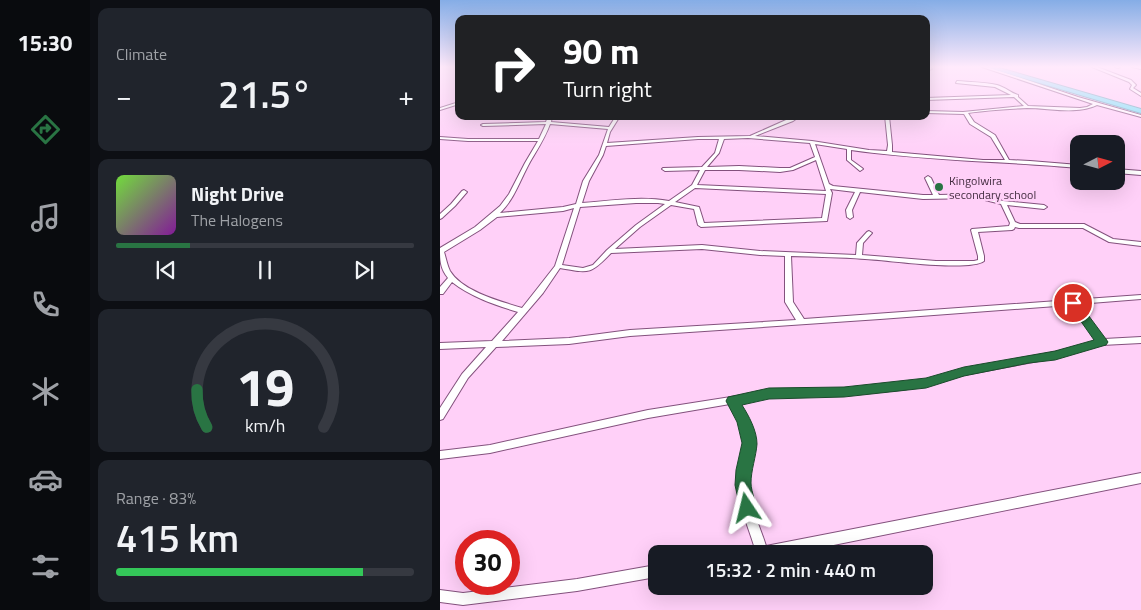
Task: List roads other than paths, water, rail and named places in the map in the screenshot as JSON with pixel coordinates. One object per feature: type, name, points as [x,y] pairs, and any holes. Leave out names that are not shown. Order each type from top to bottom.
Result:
[{"type":"highway","points":[[1087,95],[1141,111]]},
{"type":"street","points":[[1070,95],[1141,116]]},
{"type":"street","points":[[930,99],[1017,96],[1027,107]]},
{"type":"street","points":[[930,112],[966,113],[970,110],[1027,107],[1080,109],[1088,108],[1098,103]]},
{"type":"street","points":[[440,109],[455,104]]},
{"type":"street","points":[[966,113],[972,123],[993,136],[1007,160]]},
{"type":"street","points":[[523,311],[477,294],[452,278],[444,266],[440,250],[460,240],[494,215],[509,198],[549,120]]},
{"type":"street","points":[[440,416],[465,376],[523,311],[558,266],[586,181],[601,155],[610,128],[615,120]]},
{"type":"street","points":[[748,137],[792,120]]},
{"type":"street","points":[[887,120],[889,152]]},
{"type":"street","points":[[484,125],[549,123],[610,128]]},
{"type":"street","points":[[604,144],[748,137],[812,142],[849,148],[960,159],[1007,160],[1070,166]]},
{"type":"street","points":[[440,138],[540,140]]},
{"type":"street","points":[[558,266],[584,270],[592,268],[609,251],[694,186],[704,169],[717,153],[722,138]]},
{"type":"street","points":[[494,215],[563,209],[579,205],[649,200],[697,208],[701,225],[819,221],[826,219],[829,193],[812,142]]},
{"type":"street","points":[[849,148],[849,160],[860,169]]},
{"type":"street","points":[[665,169],[739,168],[780,170],[793,168],[817,158]]},
{"type":"street","points":[[1125,172],[1141,173]]},
{"type":"street","points":[[928,178],[937,197]]},
{"type":"street","points":[[826,185],[832,188],[858,191],[937,197],[977,196],[1003,203],[1044,207]]},
{"type":"street","points":[[694,186],[829,193]]},
{"type":"street","points":[[850,217],[849,210],[858,191]]},
{"type":"street","points":[[440,216],[464,192]]},
{"type":"street","points":[[1003,203],[1013,223],[1019,226],[1084,226],[1111,241],[1141,244]]},
{"type":"street","points":[[609,251],[702,247],[788,255],[859,257],[936,263],[976,263],[981,261],[981,256],[974,230],[1012,228],[1013,223]]},
{"type":"street","points":[[859,257],[860,242],[869,233]]},
{"type":"street","points":[[788,255],[789,302],[801,321]]},
{"type":"street","points":[[440,292],[452,278]]},
{"type":"street","points":[[440,346],[570,341],[630,333],[1141,297]]},
{"type":"street","points":[[1073,303],[1102,342]]},
{"type":"street","points":[[440,455],[490,449],[648,414],[769,394],[844,392],[926,383],[964,372],[1029,358],[1055,355],[1102,342],[1141,340]]},
{"type":"street","points":[[733,401],[744,422],[749,443],[743,485],[757,545]]},
{"type":"street","points":[[805,545],[1141,478]]},
{"type":"street","points":[[440,596],[463,599],[577,586],[648,573]]},
{"type":"place","name":"Kingolwira secondary school","points":[[939,187]]}]
